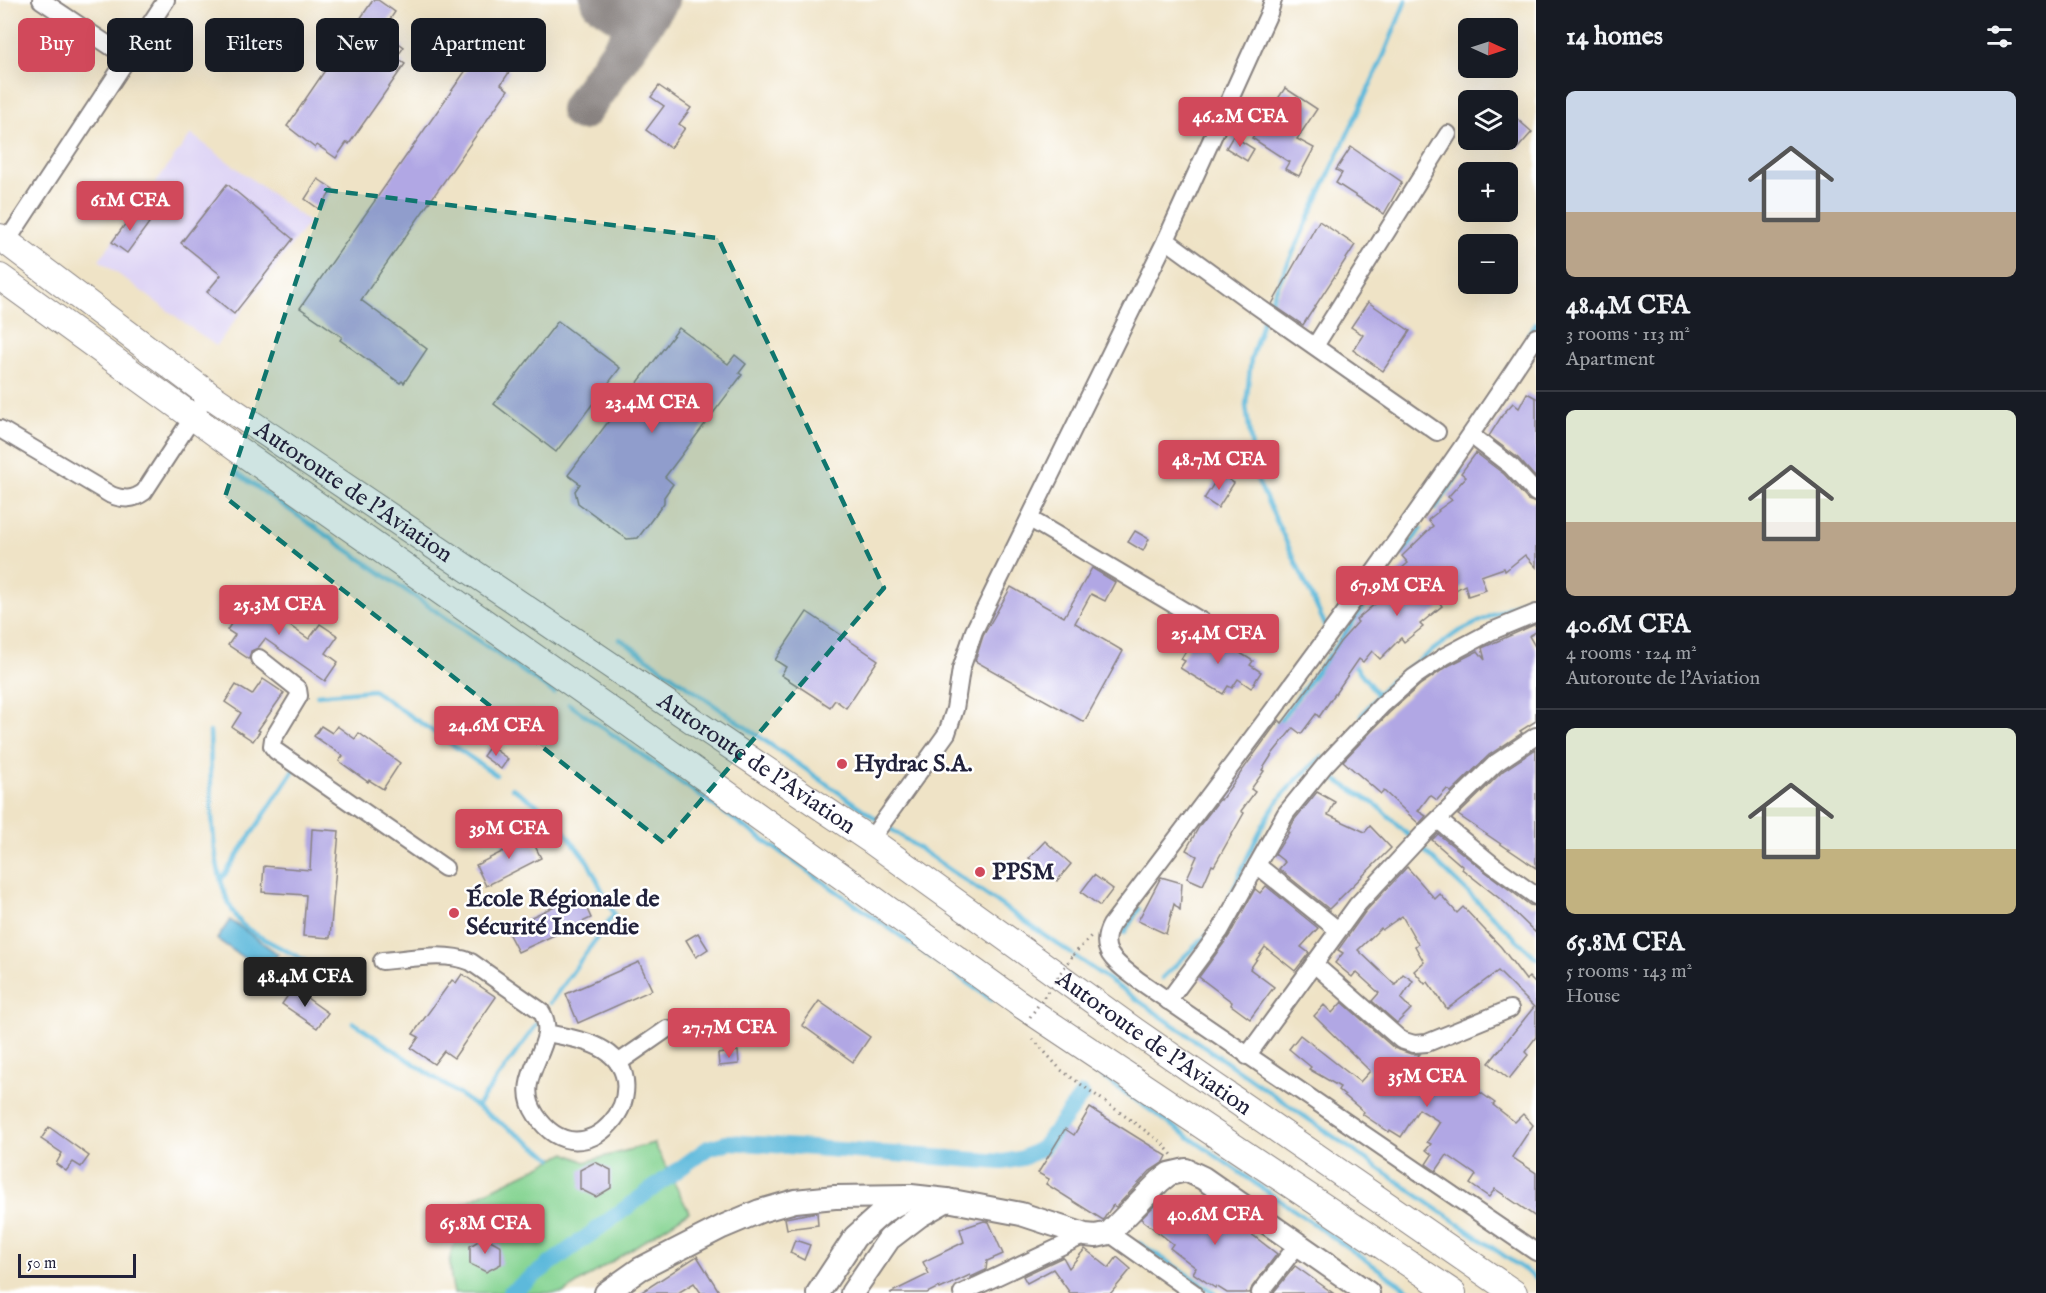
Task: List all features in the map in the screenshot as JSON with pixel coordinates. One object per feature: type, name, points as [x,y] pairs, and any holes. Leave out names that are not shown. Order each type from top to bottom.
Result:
[{"type":"highway","name":"Autoroute de l'Aviation","points":[[3,239],[208,394],[870,840],[1135,1031],[1514,1293]]},
{"type":"highway","name":"Autoroute de l'Aviation","points":[[0,277],[237,449],[623,719],[1017,1002],[1453,1293]]},
{"type":"highway","points":[[0,283],[27,296]]},
{"type":"main road","points":[[606,1293],[640,1269],[722,1227],[760,1211],[795,1201],[835,1197],[911,1196],[947,1200],[1021,1214],[1085,1235],[1096,1236],[1109,1233],[1169,1174],[1186,1170],[1203,1178],[1368,1293]]},
{"type":"main road","points":[[818,1293],[855,1237],[884,1211],[911,1196]]},
{"type":"main road","points":[[852,1293],[889,1239],[919,1216],[947,1200]]},
{"type":"street","points":[[41,0],[107,44]]},
{"type":"street","points":[[154,18],[166,0]]},
{"type":"street","points":[[870,840],[946,734],[955,709],[961,669],[974,632],[1166,240],[1273,0]]},
{"type":"street","points":[[3,239],[118,72]]},
{"type":"street","points":[[1315,346],[1448,134]]},
{"type":"street","points":[[1166,240],[1437,432]]},
{"type":"street","points":[[1536,337],[1472,436],[1345,615],[1107,932],[1106,943],[1109,953],[1118,965],[1247,1056],[1536,1252]]},
{"type":"street","points":[[0,429],[111,495],[122,499],[136,498],[144,492],[208,394]]},
{"type":"street","points":[[1472,436],[1511,466],[1536,493]]},
{"type":"street","points":[[1030,519],[1235,642]]},
{"type":"street","points":[[1168,1000],[1220,931],[1286,813],[1306,786],[1382,705],[1414,677],[1445,656],[1492,631],[1536,613]]},
{"type":"street","points":[[259,658],[300,692],[273,738],[272,746],[276,751],[445,868]]},
{"type":"street","points":[[1247,1056],[1357,905],[1424,833],[1496,763],[1536,736]]},
{"type":"street","points":[[1438,820],[1493,865],[1536,896]]},
{"type":"street","points":[[1257,865],[1338,930]]},
{"type":"street","points":[[382,961],[458,957],[471,962],[541,1011],[546,1020],[547,1033],[541,1051],[531,1069],[528,1085],[529,1100],[534,1113],[555,1135],[568,1139],[585,1139],[600,1134],[612,1125],[621,1110],[625,1092],[618,1064],[605,1050],[547,1033]]},
{"type":"street","points":[[1314,964],[1401,1040],[1414,1044],[1427,1043],[1510,1009]]},
{"type":"street","points":[[618,1064],[667,1029]]},
{"type":"street","points":[[1109,1233],[1194,1293]]},
{"type":"street","points":[[962,1293],[1085,1235]]},
{"type":"street","points":[[1260,1293],[1299,1243]]},
{"type":"path","points":[[1030,1017],[1073,955],[1091,936]]},
{"type":"path","points":[[1044,1050],[1061,1070],[1161,1142],[1186,1170]]},
{"type":"highlighted area","points":[[326,190],[718,238],[884,588],[664,843],[225,497]]},
{"type":"shaded area","points":[[191,134],[309,222],[216,346],[99,260]]},
{"type":"green space","points":[[654,1143],[689,1212],[563,1293],[454,1293],[450,1262],[453,1247],[461,1234],[460,1205],[566,1153],[585,1162]]},
{"type":"water","points":[[230,920],[278,954],[265,973],[217,939]]},
{"type":"building","points":[[373,0],[378,0],[395,12],[391,18],[361,18]]},
{"type":"building","points":[[399,43],[404,47],[399,54]]},
{"type":"building","points":[[399,60],[405,64],[349,144],[347,142],[336,158],[317,145],[315,148],[287,126],[324,72],[399,72]]},
{"type":"building","points":[[465,72],[509,72],[501,84],[508,90],[361,300],[427,349],[404,383],[402,381],[400,383],[340,340],[342,337],[300,308]]},
{"type":"building","points":[[659,86],[691,108],[679,124],[685,128],[671,148],[646,130],[664,106],[651,97]]},
{"type":"building","points":[[1285,88],[1317,109],[1297,139],[1314,148],[1299,176],[1285,169],[1289,162],[1252,138]]},
{"type":"building","points":[[1518,120],[1532,132],[1518,148]]},
{"type":"building","points":[[1233,136],[1254,149],[1247,161],[1226,148]]},
{"type":"building","points":[[1351,147],[1402,182],[1384,214],[1336,183],[1342,173],[1336,170]]},
{"type":"building","points":[[318,179],[333,189],[319,209],[305,199]]},
{"type":"building","points":[[227,184],[293,239],[234,314],[207,292],[221,275],[181,243]]},
{"type":"building","points":[[134,212],[149,223],[127,253],[112,242]]},
{"type":"building","points":[[1319,221],[1355,245],[1303,325],[1272,304]]},
{"type":"building","points":[[1368,302],[1410,331],[1383,371],[1353,350],[1363,335],[1351,327]]},
{"type":"building","points":[[558,321],[620,368],[556,452],[494,404]]},
{"type":"building","points":[[679,328],[728,364],[735,355],[746,364],[739,373],[742,375],[665,477],[673,484],[664,497],[664,503],[638,538],[627,539],[578,503],[575,491],[580,484],[568,475]]},
{"type":"building","points":[[1527,393],[1536,398],[1536,478],[1518,458],[1489,436],[1503,414],[1513,403],[1519,408]]},
{"type":"building","points":[[1476,453],[1504,474],[1528,500],[1536,503],[1536,567],[1525,555],[1505,571],[1504,568],[1481,576],[1486,590],[1468,596],[1465,585],[1437,599],[1442,606],[1420,624],[1423,627],[1404,642],[1401,638],[1380,659],[1372,651],[1363,662],[1359,659],[1319,717],[1316,714],[1301,734],[1293,728],[1273,753],[1251,789],[1255,792],[1241,811],[1244,813],[1214,866],[1212,865],[1203,885],[1187,878],[1197,856],[1186,850],[1200,825],[1279,720],[1282,723],[1340,642],[1358,622],[1356,620],[1376,603],[1373,599],[1392,583],[1388,580],[1408,563],[1402,556],[1433,526],[1428,520],[1452,500],[1448,497],[1466,477],[1461,473]]},
{"type":"building","points":[[1220,474],[1234,483],[1218,508],[1204,499]]},
{"type":"building","points":[[1135,531],[1149,539],[1143,551],[1128,542]]},
{"type":"building","points":[[1092,568],[1115,582],[1105,601],[1091,594],[1075,623],[1123,651],[1084,722],[975,661],[983,636],[1011,587],[1064,617]]},
{"type":"building","points":[[262,594],[283,608],[277,617],[309,639],[320,624],[338,636],[326,653],[338,662],[325,681],[265,639],[258,648],[251,651],[249,659],[228,645],[235,635],[227,630],[231,624],[222,618],[233,601],[249,612]]},
{"type":"building","points":[[807,612],[878,660],[846,708],[835,700],[830,707],[781,675],[786,667],[775,660]]},
{"type":"building","points":[[1536,624],[1536,632],[1529,636],[1536,648],[1536,721],[1489,755],[1451,792],[1447,789],[1437,800],[1430,795],[1418,811],[1426,816],[1419,824],[1384,791],[1381,794],[1343,761],[1389,713],[1420,685],[1450,665],[1478,651],[1485,660],[1482,648]]},
{"type":"building","points":[[1201,633],[1253,661],[1250,665],[1261,672],[1251,688],[1238,679],[1232,688],[1228,686],[1223,694],[1180,668],[1185,661],[1181,659],[1196,635],[1198,637]]},
{"type":"building","points":[[263,679],[284,693],[253,741],[232,727],[241,713],[225,702],[236,685],[252,695]]},
{"type":"building","points":[[321,726],[332,733],[337,726],[355,739],[359,733],[400,763],[383,789],[369,780],[368,782],[339,761],[343,756],[314,736]]},
{"type":"building","points":[[490,746],[508,759],[501,769],[483,756]]},
{"type":"building","points":[[1536,749],[1536,868],[1458,815],[1503,771]]},
{"type":"building","points":[[1317,792],[1335,802],[1328,815],[1365,832],[1370,826],[1391,848],[1329,909],[1279,869],[1285,862],[1275,854],[1295,819]]},
{"type":"building","points":[[312,829],[339,831],[330,938],[303,936],[306,895],[262,892],[264,866],[310,870]]},
{"type":"building","points":[[516,833],[521,843],[531,838],[541,858],[486,886],[476,865],[506,850],[501,841]]},
{"type":"building","points":[[1438,834],[1530,905],[1536,906],[1536,933],[1432,840]]},
{"type":"building","points":[[1045,841],[1071,864],[1057,881],[1029,858]]},
{"type":"building","points":[[1407,867],[1435,899],[1440,894],[1457,913],[1463,907],[1501,947],[1526,980],[1529,977],[1536,984],[1536,1037],[1525,1052],[1528,1055],[1509,1079],[1489,1063],[1534,1007],[1498,971],[1447,1009],[1428,982],[1425,984],[1414,971],[1424,962],[1415,946],[1418,944],[1402,916],[1382,930],[1381,928],[1358,950],[1395,985],[1403,974],[1413,981],[1401,999],[1411,1009],[1397,1023],[1372,1001],[1379,993],[1356,972],[1352,977],[1335,963],[1343,953],[1338,950],[1365,912]]},
{"type":"building","points":[[1094,875],[1113,889],[1100,906],[1081,892]]},
{"type":"building","points":[[1161,877],[1182,883],[1180,910],[1174,904],[1166,934],[1138,921]]},
{"type":"building","points":[[1266,886],[1318,928],[1301,947],[1309,953],[1295,971],[1265,947],[1250,969],[1274,987],[1250,1019],[1199,977],[1229,936],[1255,889],[1260,893]]},
{"type":"building","points":[[580,894],[591,918],[518,952],[506,929]]},
{"type":"building","points":[[698,933],[708,949],[696,957],[686,940]]},
{"type":"building","points":[[639,962],[652,990],[578,1023],[566,994]]},
{"type":"building","points":[[462,974],[496,997],[454,1058],[444,1051],[434,1064],[411,1048],[419,1037],[413,1034],[452,980],[456,983]]},
{"type":"building","points":[[293,988],[328,1013],[317,1028],[282,1004]]},
{"type":"building","points":[[819,1001],[870,1037],[853,1062],[802,1025]]},
{"type":"building","points":[[1342,1002],[1394,1048],[1411,1054],[1420,1054],[1400,1077],[1426,1091],[1439,1070],[1469,1088],[1471,1086],[1495,1103],[1493,1105],[1515,1122],[1523,1114],[1533,1125],[1512,1157],[1536,1173],[1536,1217],[1495,1189],[1489,1197],[1470,1184],[1476,1175],[1447,1155],[1436,1171],[1426,1164],[1432,1155],[1426,1150],[1431,1144],[1427,1142],[1440,1122],[1419,1109],[1401,1137],[1390,1130],[1389,1132],[1362,1114],[1364,1112],[1338,1090],[1340,1087],[1309,1069],[1311,1067],[1289,1049],[1300,1035],[1360,1082],[1370,1071],[1314,1016],[1324,1005],[1332,1013]]},
{"type":"building","points":[[738,1051],[739,1064],[719,1066],[718,1054]]},
{"type":"building","points":[[1090,1108],[1167,1156],[1164,1162],[1150,1171],[1116,1207],[1113,1205],[1103,1220],[1046,1184],[1049,1179],[1038,1173],[1065,1129],[1074,1135]]},
{"type":"building","points":[[49,1127],[89,1156],[81,1167],[73,1162],[66,1171],[56,1164],[62,1153],[41,1139]]},
{"type":"building","points":[[595,1162],[611,1170],[611,1188],[596,1197],[580,1189],[580,1170]]},
{"type":"building","points":[[1207,1197],[1233,1215],[1250,1233],[1277,1254],[1250,1293],[1227,1293],[1216,1286],[1215,1288],[1193,1273],[1196,1268],[1170,1248],[1173,1244],[1141,1219],[1159,1201],[1186,1226]]},
{"type":"building","points":[[817,1212],[818,1225],[787,1229],[785,1218]]},
{"type":"building","points":[[984,1221],[989,1222],[1003,1254],[987,1261],[986,1270],[927,1293],[890,1293],[929,1274],[923,1262],[964,1242],[960,1229]]},
{"type":"building","points":[[485,1237],[501,1246],[501,1264],[486,1272],[470,1264],[470,1246]]},
{"type":"building","points":[[795,1240],[810,1245],[804,1260],[790,1253]]},
{"type":"building","points":[[1085,1249],[1109,1268],[1117,1257],[1131,1269],[1111,1293],[1070,1293],[1053,1269],[1027,1283],[1023,1276],[1063,1257],[1069,1268]]},
{"type":"building","points":[[697,1256],[720,1293],[701,1293],[694,1283],[678,1293],[640,1293]]},
{"type":"building","points":[[1295,1266],[1333,1293],[1273,1293]]},
{"type":"waterway","points":[[1267,309],[1384,55],[1406,0]]},
{"type":"waterway","points":[[1264,317],[1251,359],[1246,406],[1256,477],[1327,629]]},
{"type":"waterway","points":[[1528,335],[1536,323]]},
{"type":"waterway","points":[[1435,509],[1461,471]]},
{"type":"waterway","points":[[235,472],[554,693]]},
{"type":"waterway","points":[[1402,554],[1421,529]]},
{"type":"waterway","points":[[1332,651],[1387,575]]},
{"type":"waterway","points":[[1361,716],[1387,684],[1456,633],[1536,594]]},
{"type":"waterway","points":[[620,639],[878,820]]},
{"type":"waterway","points":[[1277,725],[1329,655]]},
{"type":"waterway","points":[[1352,662],[1378,695]]},
{"type":"waterway","points":[[317,695],[373,690],[496,775]]},
{"type":"waterway","points":[[569,704],[992,1000]]},
{"type":"waterway","points":[[210,732],[213,831],[221,882],[229,904],[245,927],[304,960]]},
{"type":"waterway","points":[[1229,899],[1253,845],[1274,806],[1291,785],[1322,757]]},
{"type":"waterway","points":[[221,880],[294,770]]},
{"type":"waterway","points":[[1325,773],[1378,806],[1536,958]]},
{"type":"waterway","points":[[512,788],[550,813],[588,862],[614,914],[550,1003]]},
{"type":"waterway","points":[[885,825],[1072,954]]},
{"type":"waterway","points":[[1124,933],[1139,909]]},
{"type":"waterway","points":[[1162,978],[1208,934]]},
{"type":"waterway","points":[[1076,957],[1536,1278]]},
{"type":"waterway","points":[[1014,1015],[1024,1022]]},
{"type":"waterway","points":[[353,1022],[552,1158]]},
{"type":"waterway","points":[[477,1106],[537,1024]]},
{"type":"waterway","points":[[1028,1025],[1413,1293]]},
{"type":"waterway","points":[[510,1293],[708,1148],[730,1142],[1003,1162],[1023,1158],[1042,1148],[1082,1095]]},
{"type":"waterway","points":[[1139,1243],[1215,1293]]},
{"type":"taxiway","points":[[601,0],[640,26]]},
{"type":"taxiway","points":[[581,110],[658,0]]},
{"type":"place","name":"Hydrac S.A.","points":[[842,764]]},
{"type":"place","name":"PPSM","points":[[980,872]]},
{"type":"place","name":"École Régionale de Sécurité Incendie","points":[[454,913]]}]
